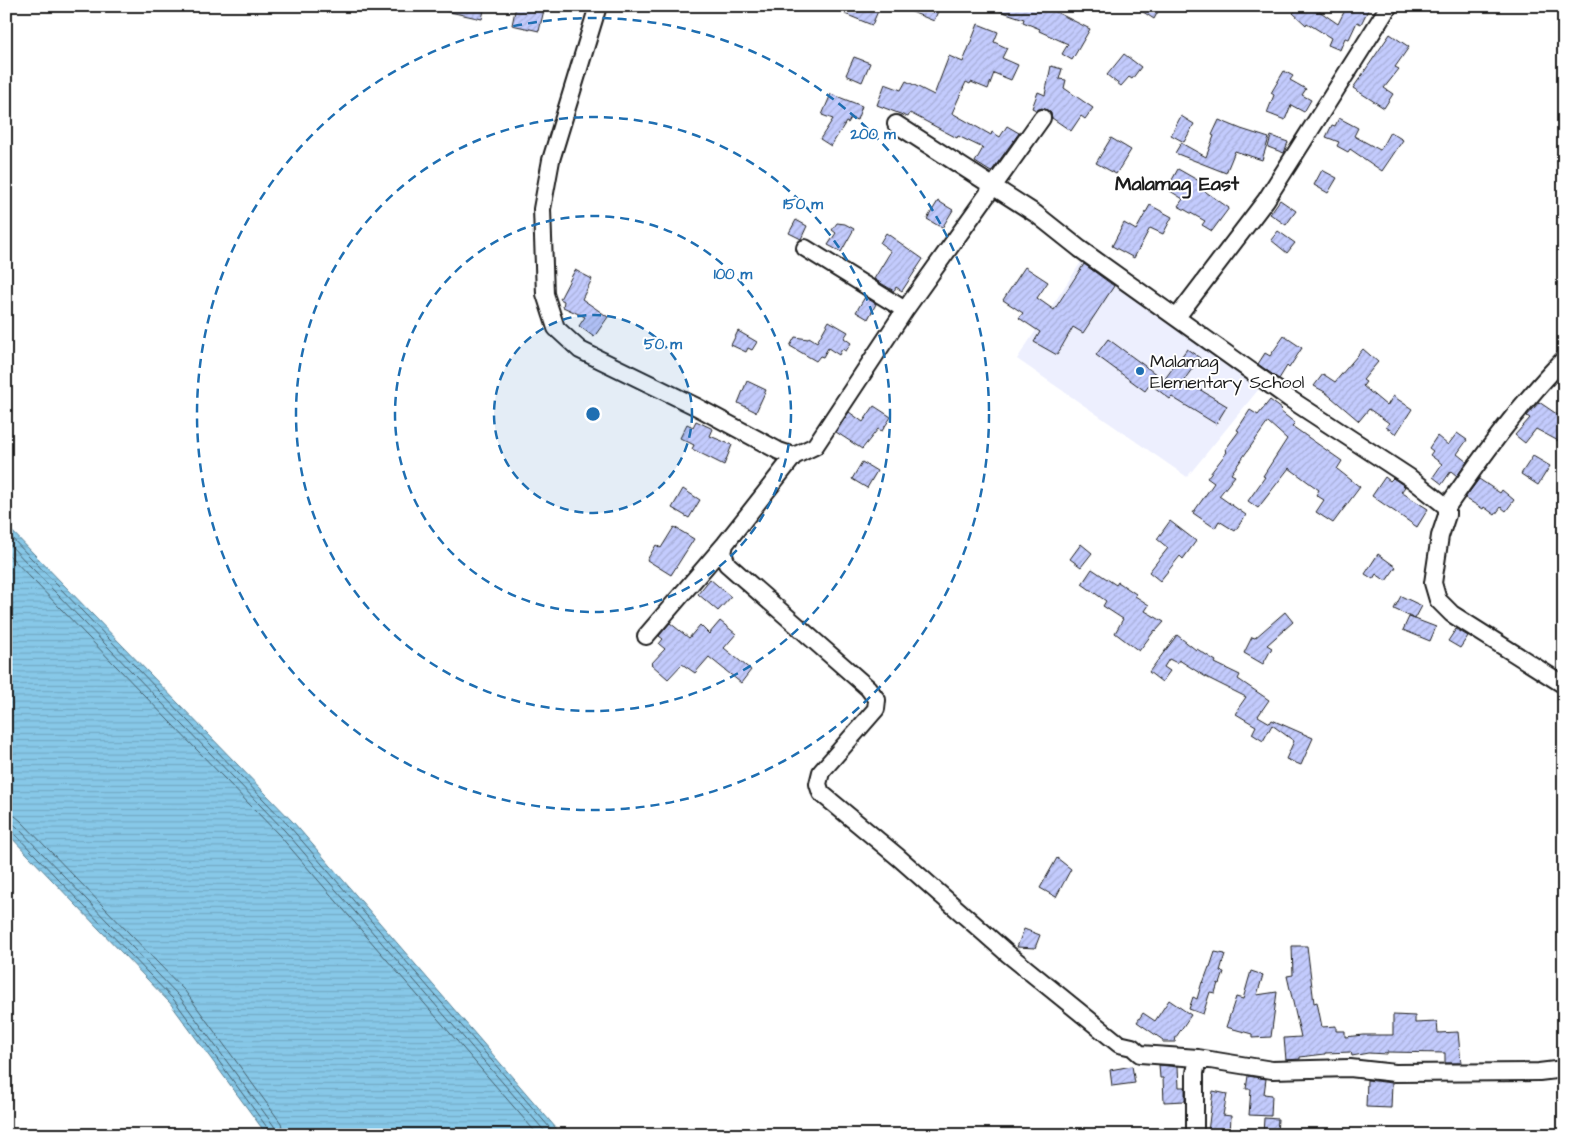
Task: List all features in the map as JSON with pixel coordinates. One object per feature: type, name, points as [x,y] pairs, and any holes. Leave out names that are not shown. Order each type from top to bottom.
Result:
[{"type":"street","points":[[598,6],[551,160],[542,209],[545,294],[556,328],[580,350],[697,407],[779,452],[794,456]]},
{"type":"street","points":[[1177,317],[1266,200],[1388,6]]},
{"type":"street","points":[[646,636],[725,544],[794,456],[815,446],[905,310],[1042,118]]},
{"type":"street","points":[[896,124],[1036,214],[1080,248],[1290,399],[1409,477],[1447,507]]},
{"type":"street","points":[[805,248],[905,310]]},
{"type":"street","points":[[1564,358],[1544,379],[1493,441],[1447,507],[1447,515],[1440,536],[1433,583],[1438,600],[1452,614],[1564,685]]},
{"type":"street","points":[[725,544],[723,553],[727,564],[868,688],[877,700],[876,709],[821,772],[818,784],[821,792],[1008,954],[1119,1044],[1132,1047],[1140,1054],[1198,1058],[1272,1070],[1350,1068],[1383,1073],[1401,1073],[1539,1072],[1564,1069]]},
{"type":"street","points":[[1195,1135],[1194,1074],[1198,1058]]},
{"type":"shaded area","name":"Malamag Elementary School","points":[[1083,259],[1263,384],[1187,477],[1017,359]]},
{"type":"water","points":[[6,525],[294,823],[562,1135],[267,1135],[170,1003],[6,832]]},
{"type":"building","points":[[445,6],[485,6],[482,19],[445,11]]},
{"type":"building","points":[[516,6],[528,6],[544,10],[539,31],[512,25]]},
{"type":"building","points":[[849,6],[867,6],[878,11],[872,25],[845,14]]},
{"type":"building","points":[[897,6],[940,6],[934,21]]},
{"type":"building","points":[[992,6],[1044,6],[1090,29],[1072,60],[1062,54],[1068,44],[1023,22],[1024,19],[991,8]]},
{"type":"building","points":[[1134,6],[1161,6],[1154,19]]},
{"type":"building","points":[[1299,6],[1312,6],[1338,24],[1347,6],[1370,6],[1361,24],[1357,22],[1349,39],[1345,38],[1340,50],[1328,45],[1331,38],[1307,23],[1306,25],[1293,13]]},
{"type":"building","points":[[978,24],[998,32],[994,42],[1007,48],[1002,58],[1018,65],[1011,80],[994,73],[988,89],[971,82],[970,84],[966,82],[952,113],[991,135],[992,132],[1000,137],[1007,126],[1019,133],[991,172],[975,162],[983,148],[958,136],[957,138],[910,113],[908,117],[877,105],[885,84],[901,90],[906,81],[934,95],[949,56],[963,62]]},
{"type":"building","points":[[1390,34],[1409,47],[1395,67],[1399,69],[1384,88],[1393,94],[1384,108],[1353,88]]},
{"type":"building","points":[[1124,54],[1141,67],[1132,79],[1129,77],[1121,86],[1107,75]]},
{"type":"building","points":[[854,57],[870,63],[862,82],[846,75]]},
{"type":"building","points":[[1051,66],[1062,69],[1059,79],[1066,80],[1064,88],[1093,108],[1085,119],[1081,116],[1071,131],[1052,118],[1051,113],[1047,110],[1032,108],[1038,92],[1045,95]]},
{"type":"building","points":[[1284,71],[1293,76],[1290,80],[1306,89],[1302,95],[1311,100],[1304,112],[1291,105],[1285,120],[1267,113],[1274,95],[1271,93]]},
{"type":"building","points":[[831,94],[862,106],[857,120],[851,118],[848,123],[846,122],[831,146],[820,139],[833,119],[822,115]]},
{"type":"building","points":[[1181,116],[1194,124],[1184,142],[1171,135]]},
{"type":"building","points":[[1339,118],[1358,128],[1354,136],[1380,150],[1390,132],[1403,140],[1382,171],[1350,149],[1348,152],[1337,146],[1339,142],[1326,137],[1332,125],[1335,126]]},
{"type":"building","points":[[1219,120],[1269,138],[1262,160],[1235,151],[1226,173],[1175,153],[1181,143],[1206,157],[1214,136],[1212,135]]},
{"type":"building","points":[[1271,136],[1288,142],[1284,153],[1268,147]]},
{"type":"building","points":[[1111,138],[1131,150],[1116,174],[1096,163]]},
{"type":"building","points":[[1178,169],[1206,185],[1203,190],[1229,208],[1212,231],[1202,225],[1205,221],[1178,206],[1183,199],[1167,189]]},
{"type":"building","points":[[1322,170],[1337,178],[1328,193],[1314,185]]},
{"type":"building","points":[[1280,200],[1296,211],[1286,225],[1270,214]]},
{"type":"building","points":[[938,201],[953,210],[942,228],[927,219]]},
{"type":"building","points":[[1150,205],[1172,217],[1163,234],[1150,228],[1134,258],[1112,246],[1124,223],[1136,230]]},
{"type":"building","points":[[796,220],[807,226],[801,239],[789,233]]},
{"type":"building","points":[[837,223],[845,224],[854,229],[841,252],[828,245],[836,233],[832,230]]},
{"type":"building","points":[[1278,231],[1295,243],[1287,253],[1271,240]]},
{"type":"building","points":[[886,233],[923,259],[902,291],[896,287],[894,291],[874,279],[891,251],[880,243]]},
{"type":"building","points":[[1084,264],[1114,286],[1083,333],[1073,327],[1057,355],[1034,342],[1040,332],[1019,318],[1023,313],[1003,300],[1025,267],[1048,282],[1037,298],[1054,310]]},
{"type":"building","points":[[575,270],[592,279],[582,299],[608,317],[594,337],[579,326],[585,317],[563,307],[564,301],[560,299]]},
{"type":"building","points":[[865,297],[876,304],[868,319],[856,312]]},
{"type":"building","points":[[829,321],[848,332],[844,338],[851,343],[846,351],[842,349],[839,355],[828,348],[823,357],[820,356],[816,361],[790,346],[795,337],[808,339],[809,337],[817,342]]},
{"type":"building","points":[[738,331],[757,342],[752,350],[748,348],[746,352],[731,345]]},
{"type":"building","points":[[1284,336],[1302,348],[1279,379],[1258,364],[1265,353],[1270,356]]},
{"type":"building","points":[[1108,339],[1164,380],[1187,349],[1200,358],[1184,380],[1227,406],[1216,424],[1172,397],[1170,399],[1150,384],[1145,391],[1096,355]]},
{"type":"building","points":[[1363,349],[1378,362],[1363,380],[1366,382],[1363,386],[1387,406],[1393,396],[1412,409],[1396,434],[1386,427],[1389,423],[1369,409],[1359,421],[1325,392],[1314,386],[1323,374],[1335,382]]},
{"type":"building","points":[[747,381],[766,390],[756,412],[738,403]]},
{"type":"building","points":[[1270,400],[1282,409],[1280,411],[1295,423],[1292,426],[1342,461],[1337,469],[1360,487],[1333,523],[1316,512],[1324,500],[1316,495],[1319,490],[1289,468],[1258,508],[1248,501],[1265,477],[1263,476],[1287,439],[1268,422],[1231,474],[1235,476],[1219,496],[1246,515],[1235,531],[1219,521],[1215,528],[1193,513],[1214,483],[1207,478],[1227,452],[1225,450],[1239,431],[1237,430],[1250,410],[1258,415]]},
{"type":"building","points":[[1539,402],[1564,419],[1564,444],[1536,429],[1525,443],[1515,435],[1530,418],[1527,416]]},
{"type":"building","points":[[874,406],[891,417],[882,431],[878,429],[862,449],[836,432],[849,412],[863,422]]},
{"type":"building","points":[[696,421],[713,429],[710,436],[732,445],[724,465],[692,449],[694,445],[680,438],[687,424],[693,427]]},
{"type":"building","points":[[1457,433],[1467,440],[1457,454],[1467,462],[1457,476],[1451,471],[1442,484],[1433,477],[1442,464],[1430,455],[1433,451],[1429,448],[1437,436],[1448,445]]},
{"type":"building","points":[[1533,456],[1550,466],[1538,485],[1521,474]]},
{"type":"building","points":[[862,462],[877,471],[867,488],[852,479]]},
{"type":"building","points":[[1385,477],[1390,481],[1393,478],[1403,485],[1405,487],[1401,492],[1428,509],[1417,527],[1372,496]]},
{"type":"building","points":[[1479,479],[1500,493],[1502,490],[1514,500],[1506,511],[1501,507],[1495,515],[1484,507],[1483,509],[1465,498]]},
{"type":"building","points":[[683,489],[700,500],[689,518],[672,508]]},
{"type":"building","points":[[1170,521],[1196,541],[1183,559],[1180,556],[1160,581],[1149,572],[1168,548],[1157,539]]},
{"type":"building","points":[[674,527],[694,539],[671,575],[647,560],[656,545],[661,548]]},
{"type":"building","points":[[1081,544],[1092,553],[1081,567],[1070,559]]},
{"type":"building","points":[[1378,554],[1396,567],[1386,581],[1376,574],[1373,579],[1365,574]]},
{"type":"building","points":[[1092,569],[1116,585],[1118,582],[1136,594],[1135,596],[1149,605],[1145,611],[1164,622],[1155,630],[1139,651],[1115,633],[1123,619],[1103,606],[1106,601],[1082,584]]},
{"type":"building","points":[[710,579],[731,597],[718,611],[698,594]]},
{"type":"building","points":[[1401,596],[1422,606],[1415,619],[1394,609]]},
{"type":"building","points":[[1285,612],[1293,622],[1267,645],[1272,648],[1263,664],[1244,653],[1252,637],[1255,638]]},
{"type":"building","points":[[1409,617],[1436,627],[1430,641],[1403,630]]},
{"type":"building","points":[[720,621],[736,634],[724,648],[751,670],[741,683],[709,657],[695,673],[682,664],[668,679],[651,664],[665,649],[659,644],[663,639],[659,636],[670,623],[689,638],[700,625],[709,634]]},
{"type":"building","points":[[1456,629],[1468,636],[1460,648],[1448,641]]},
{"type":"building","points":[[1177,635],[1196,650],[1216,661],[1215,663],[1240,675],[1238,679],[1269,700],[1258,716],[1270,723],[1272,720],[1313,738],[1301,765],[1286,759],[1294,741],[1272,725],[1263,741],[1252,734],[1256,726],[1236,714],[1246,697],[1206,677],[1179,660],[1177,663],[1169,659],[1164,667],[1170,671],[1162,682],[1149,672]]},
{"type":"building","points":[[1057,858],[1071,869],[1056,897],[1040,888]]},
{"type":"building","points":[[1024,929],[1040,935],[1035,948],[1017,947]]},
{"type":"building","points":[[1292,946],[1307,946],[1314,1003],[1317,1002],[1322,1027],[1336,1026],[1336,1031],[1345,1031],[1345,1037],[1393,1035],[1393,1015],[1415,1016],[1415,1023],[1437,1022],[1438,1033],[1458,1032],[1461,1063],[1445,1063],[1445,1053],[1387,1052],[1387,1054],[1368,1053],[1352,1056],[1351,1052],[1325,1053],[1286,1060],[1284,1038],[1301,1037],[1287,976],[1293,975]]},
{"type":"building","points":[[1215,952],[1225,954],[1220,971],[1224,972],[1215,993],[1210,992],[1203,1014],[1189,1009],[1193,997],[1197,999]]},
{"type":"building","points":[[1251,971],[1263,975],[1257,995],[1277,992],[1271,1037],[1252,1038],[1252,1034],[1226,1027],[1236,997],[1243,999]]},
{"type":"building","points":[[1169,1000],[1191,1015],[1176,1037],[1175,1042],[1163,1042],[1163,1040],[1137,1022],[1143,1013],[1155,1021]]},
{"type":"building","points":[[1159,1065],[1178,1067],[1179,1087],[1185,1087],[1185,1101],[1164,1102],[1163,1078],[1160,1078]]},
{"type":"building","points":[[1132,1066],[1135,1083],[1112,1086],[1110,1070]]},
{"type":"building","points":[[1248,1076],[1266,1079],[1264,1094],[1272,1095],[1271,1116],[1249,1115],[1251,1089],[1246,1089]]},
{"type":"building","points":[[1367,1080],[1392,1083],[1391,1108],[1366,1107]]},
{"type":"building","points":[[1213,1091],[1227,1094],[1223,1115],[1231,1116],[1230,1134],[1208,1132]]},
{"type":"building","points":[[1264,1118],[1278,1119],[1277,1134],[1263,1134]]},
{"type":"place","name":"Malamag Elementary School","points":[[1140,371]]},
{"type":"district","name":"Malamag East","points":[[1177,184]]}]
